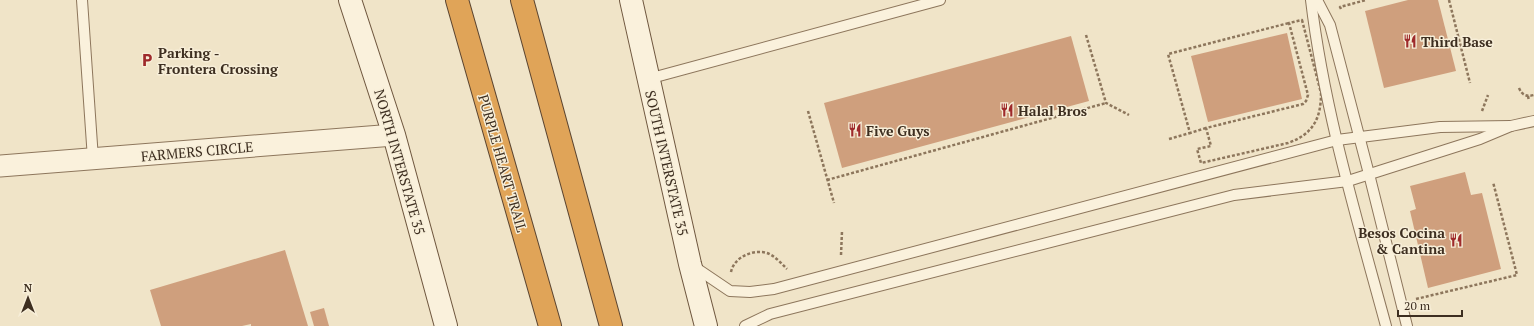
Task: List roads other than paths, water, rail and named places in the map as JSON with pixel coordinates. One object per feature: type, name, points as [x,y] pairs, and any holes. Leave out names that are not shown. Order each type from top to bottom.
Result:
[{"type":"highway","name":"PURPLE HEART TRAIL","points":[[457,0],[550,326]]},
{"type":"highway","points":[[522,0],[611,326]]},
{"type":"main road","name":"NORTH INTERSTATE 35","points":[[350,0],[394,135],[446,326]]},
{"type":"main road","name":"SOUTH INTERSTATE 35","points":[[631,0],[690,264],[706,326]]},
{"type":"street","name":"FARMERS CIRCLE","points":[[0,166],[394,135]]},
{"type":"lane","points":[[82,0],[93,159]]},
{"type":"lane","points":[[648,79],[904,5],[940,0]]},
{"type":"lane","points":[[1311,0],[1314,31],[1337,140],[1386,326]]},
{"type":"lane","points":[[1317,0],[1330,26],[1370,174],[1407,326]]},
{"type":"lane","points":[[745,326],[770,314],[1234,195],[1348,181],[1480,139],[1512,126],[1534,121]]},
{"type":"lane","points":[[690,264],[730,290],[750,292],[774,289],[1337,140],[1440,127],[1512,126]]},
{"type":"place","name":"Third Base","points":[[1410,41]]},
{"type":"place","name":"Parking - Frontera Crossing","points":[[147,60]]},
{"type":"place","name":"Halal Bros","points":[[1007,110]]},
{"type":"place","name":"Five Guys","points":[[855,130]]},
{"type":"place","name":"Besos Cocina & Cantina","points":[[1456,240]]}]
